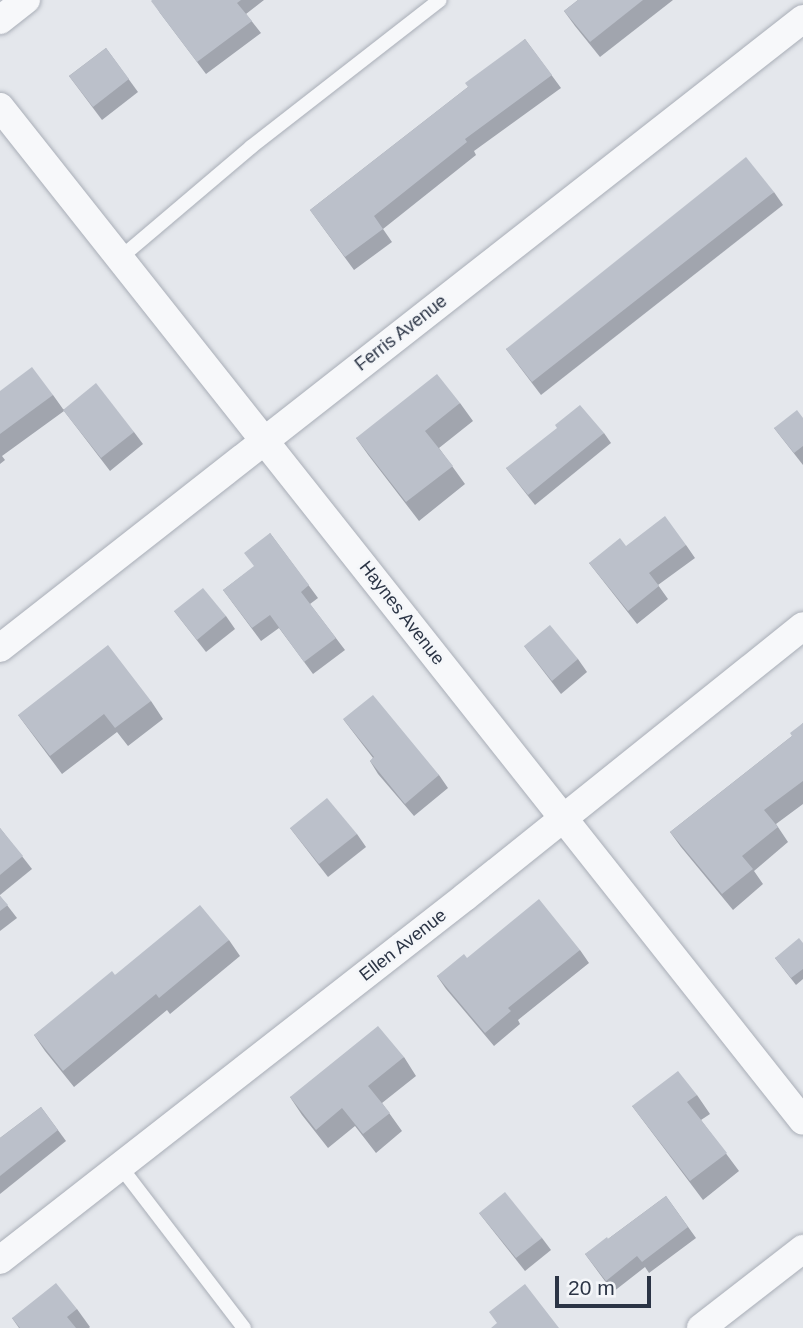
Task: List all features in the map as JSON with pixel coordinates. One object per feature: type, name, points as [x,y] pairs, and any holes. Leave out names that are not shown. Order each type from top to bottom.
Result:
[{"type":"street","points":[[0,20],[26,0]]},
{"type":"street","name":"Ferris Avenue","points":[[0,648],[803,19]]},
{"type":"street","name":"Haynes Avenue","points":[[0,107],[803,1121]]},
{"type":"street","name":"Ellen Avenue","points":[[0,1260],[803,626]]},
{"type":"street","points":[[701,1328],[803,1249]]},
{"type":"lane","points":[[119,259],[251,147],[440,0]]},
{"type":"lane","points":[[120,1166],[244,1328]]},
{"type":"building","points":[[152,0],[241,0],[237,3],[252,21],[197,62]]},
{"type":"building","points":[[578,0],[643,0],[590,42],[564,11]]},
{"type":"building","points":[[525,39],[552,75],[465,139],[467,142],[374,216],[383,229],[345,257],[310,210],[468,87],[465,83]]},
{"type":"building","points":[[106,48],[129,79],[93,107],[69,76]]},
{"type":"building","points":[[746,157],[774,192],[532,382],[506,349]]},
{"type":"building","points":[[32,367],[53,395],[0,434],[0,391]]},
{"type":"building","points":[[437,374],[460,403],[425,431],[453,466],[406,502],[356,438]]},
{"type":"building","points":[[96,383],[134,432],[101,458],[63,410]]},
{"type":"building","points":[[580,405],[604,433],[528,495],[506,468],[557,428],[555,425]]},
{"type":"building","points":[[797,410],[803,418],[803,446],[794,453],[774,428]]},
{"type":"building","points":[[665,516],[686,545],[649,573],[659,586],[628,611],[589,563],[620,538],[626,546]]},
{"type":"building","points":[[270,533],[309,585],[301,592],[336,638],[304,662],[270,615],[252,628],[223,590],[254,566],[244,553]]},
{"type":"building","points":[[203,588],[226,616],[197,640],[174,611]]},
{"type":"building","points":[[550,625],[578,659],[552,681],[524,646]]},
{"type":"building","points":[[108,645],[151,701],[115,728],[104,714],[50,756],[18,715]]},
{"type":"building","points":[[373,695],[439,775],[405,804],[370,761],[374,757],[343,719]]},
{"type":"building","points":[[803,723],[803,781],[764,810],[778,827],[742,856],[753,869],[722,894],[670,832],[792,736],[790,733]]},
{"type":"building","points":[[327,798],[357,834],[319,864],[290,828]]},
{"type":"building","points":[[0,828],[23,856],[0,875]]},
{"type":"building","points":[[0,896],[8,905],[0,911]]},
{"type":"building","points":[[539,899],[580,950],[508,1008],[511,1011],[485,1033],[437,976],[464,954],[467,958]]},
{"type":"building","points":[[200,905],[229,940],[159,998],[156,994],[63,1071],[34,1035],[112,971],[115,975]]},
{"type":"building","points":[[799,938],[803,943],[803,969],[791,978],[775,958]]},
{"type":"building","points":[[378,1026],[404,1057],[368,1086],[390,1113],[363,1134],[342,1108],[316,1130],[290,1097]]},
{"type":"building","points":[[678,1071],[697,1095],[687,1102],[727,1153],[690,1181],[632,1106]]},
{"type":"building","points":[[41,1107],[58,1130],[0,1176],[0,1138]]},
{"type":"building","points":[[505,1192],[542,1238],[516,1258],[479,1213]]},
{"type":"building","points":[[666,1196],[688,1227],[642,1262],[637,1256],[606,1281],[585,1254]]},
{"type":"building","points":[[56,1283],[77,1309],[67,1317],[76,1328],[20,1328],[12,1318]]},
{"type":"building","points":[[525,1284],[559,1328],[491,1328],[497,1323],[489,1312]]}]
